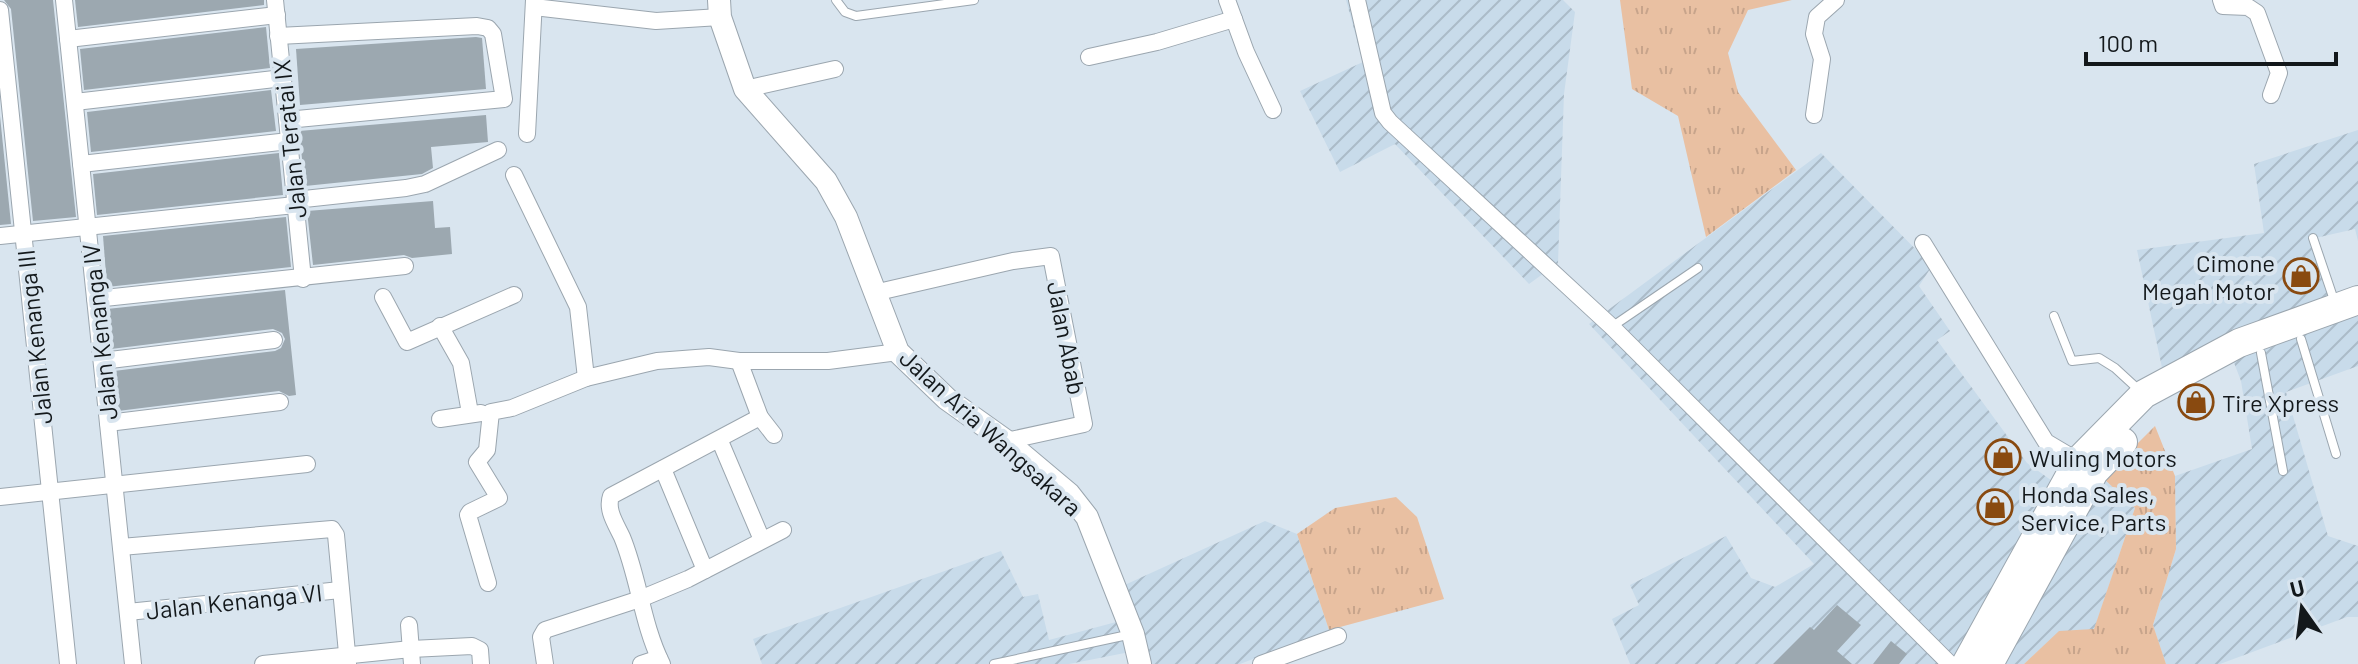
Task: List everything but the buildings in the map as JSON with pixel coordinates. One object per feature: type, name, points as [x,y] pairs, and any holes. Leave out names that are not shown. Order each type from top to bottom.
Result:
[{"type":"highway","points":[[1989,664],[2094,472],[2146,416],[2178,393],[2261,353],[2301,339],[2351,309]]},
{"type":"highway","points":[[1966,664],[2078,461],[2144,394],[2239,343],[2351,309]]},
{"type":"street","name":"Jalan Kenanga IV","points":[[64,0],[133,664]]},
{"type":"street","points":[[1227,0],[1273,110]]},
{"type":"street","points":[[1357,0],[1383,113],[1390,122],[1612,327],[1950,664]]},
{"type":"street","points":[[1814,115],[1822,59],[1814,34],[1817,17],[1836,0]]},
{"type":"street","points":[[2221,0],[2223,6],[2248,7],[2257,13],[2279,73],[2271,95]]},
{"type":"street","points":[[527,134],[534,4],[656,21],[720,9]]},
{"type":"street","points":[[68,39],[276,8]]},
{"type":"street","name":"Jalan Teratai IX","points":[[276,8],[303,279]]},
{"type":"street","name":"Jalan Aria Wangsakara","points":[[720,9],[745,89],[826,181],[846,217],[898,352],[947,399],[1006,441],[1069,494],[1087,517],[1133,634],[1140,664]]},
{"type":"street","name":"Jalan Kenanga III","points":[[0,10],[68,664]]},
{"type":"street","points":[[1089,57],[1172,38],[1234,19]]},
{"type":"street","points":[[278,36],[477,26],[488,28],[493,34],[504,99],[287,120]]},
{"type":"street","points":[[745,89],[835,69]]},
{"type":"street","points":[[75,102],[283,78]]},
{"type":"street","points":[[81,164],[289,141]]},
{"type":"street","points":[[0,236],[406,188],[425,184],[498,150]]},
{"type":"street","points":[[514,175],[578,307],[586,378]]},
{"type":"street","points":[[1923,243],[2046,442],[2078,461]]},
{"type":"street","name":"Jalan Abab","points":[[874,293],[1013,261],[1051,256],[1084,424],[1006,441]]},
{"type":"street","points":[[95,299],[405,266]]},
{"type":"street","points":[[383,297],[407,342],[514,295]]},
{"type":"street","points":[[440,326],[461,363],[470,413]]},
{"type":"street","points":[[102,361],[274,340]]},
{"type":"street","points":[[440,419],[512,408],[586,378],[657,361],[709,357],[739,361],[828,361],[898,352]]},
{"type":"street","points":[[739,361],[760,417],[774,435]]},
{"type":"street","points":[[108,423],[280,402]]},
{"type":"street","points":[[488,583],[468,515],[499,498],[477,462],[487,450],[491,412]]},
{"type":"street","points":[[641,664],[661,661],[640,599],[633,565],[610,510],[609,499],[760,417]]},
{"type":"street","points":[[720,441],[762,540]]},
{"type":"street","points":[[0,497],[307,464]]},
{"type":"street","points":[[663,469],[705,570]]},
{"type":"street","points":[[121,547],[331,528],[336,535],[347,660]]},
{"type":"street","points":[[545,664],[541,637],[545,630],[640,599],[783,530]]},
{"type":"street","name":"Jalan Kenanga VI","points":[[128,612],[340,590]]},
{"type":"street","points":[[409,625],[412,657]]},
{"type":"street","points":[[1261,664],[1338,636]]},
{"type":"street","points":[[263,664],[412,657],[472,646],[480,650],[481,664]]},
{"type":"lane","points":[[836,0],[845,12],[856,16],[974,0]]},
{"type":"lane","points":[[2313,238],[2351,309]]},
{"type":"lane","points":[[1612,327],[1698,268]]},
{"type":"lane","points":[[2054,316],[2072,361],[2099,358],[2144,394]]},
{"type":"lane","points":[[2301,339],[2336,454]]},
{"type":"lane","points":[[2261,353],[2283,471]]},
{"type":"lane","points":[[994,664],[1133,634]]},
{"type":"shaded area","points":[[1346,0],[1563,0],[1575,12],[1564,94],[1558,263],[1529,284],[1395,144],[1340,172],[1300,91],[1363,62]]},
{"type":"shaded area","points":[[2358,130],[2358,241],[2355,229],[2311,239],[2331,301],[2358,290],[2358,366],[2286,392],[2328,536],[2358,546],[2358,617],[2347,617],[2220,664],[2166,664],[2153,625],[2176,549],[2175,476],[2252,449],[2241,381],[2228,347],[2164,377],[2137,250],[2264,233],[2254,164]]},
{"type":"shaded area","points":[[1821,153],[1932,266],[1919,286],[1950,331],[1937,340],[2027,463],[2080,501],[2103,478],[2135,508],[2094,630],[2059,632],[2024,664],[1630,664],[1612,619],[1639,605],[1630,585],[1726,536],[1751,578],[1775,587],[1814,564],[1589,324]]},
{"type":"shaded area","points":[[1265,521],[1297,534],[1329,630],[1240,664],[1144,664],[1140,650],[1069,664],[762,664],[753,639],[1001,551],[1023,597],[1038,594],[1049,640],[1131,618],[1118,588]]},
{"type":"green space","points":[[1620,0],[1792,0],[1748,10],[1728,53],[1738,92],[1796,170],[1706,237],[1678,116],[1632,89]]},
{"type":"green space","points":[[2155,426],[2175,476],[2176,549],[2153,625],[2166,664],[2024,664],[2059,631],[2094,629],[2135,508],[2103,478]]},
{"type":"green space","points":[[1396,497],[1417,517],[1444,599],[1329,630],[1297,534],[1335,508]]},
{"type":"place","name":"Cimone Megah Motor","points":[[2301,276]]},
{"type":"place","name":"Tire Xpress","points":[[2196,402]]},
{"type":"place","name":"Wuling Motors","points":[[2003,457]]},
{"type":"place","name":"Honda Sales, Service, Parts","points":[[1995,507]]}]
